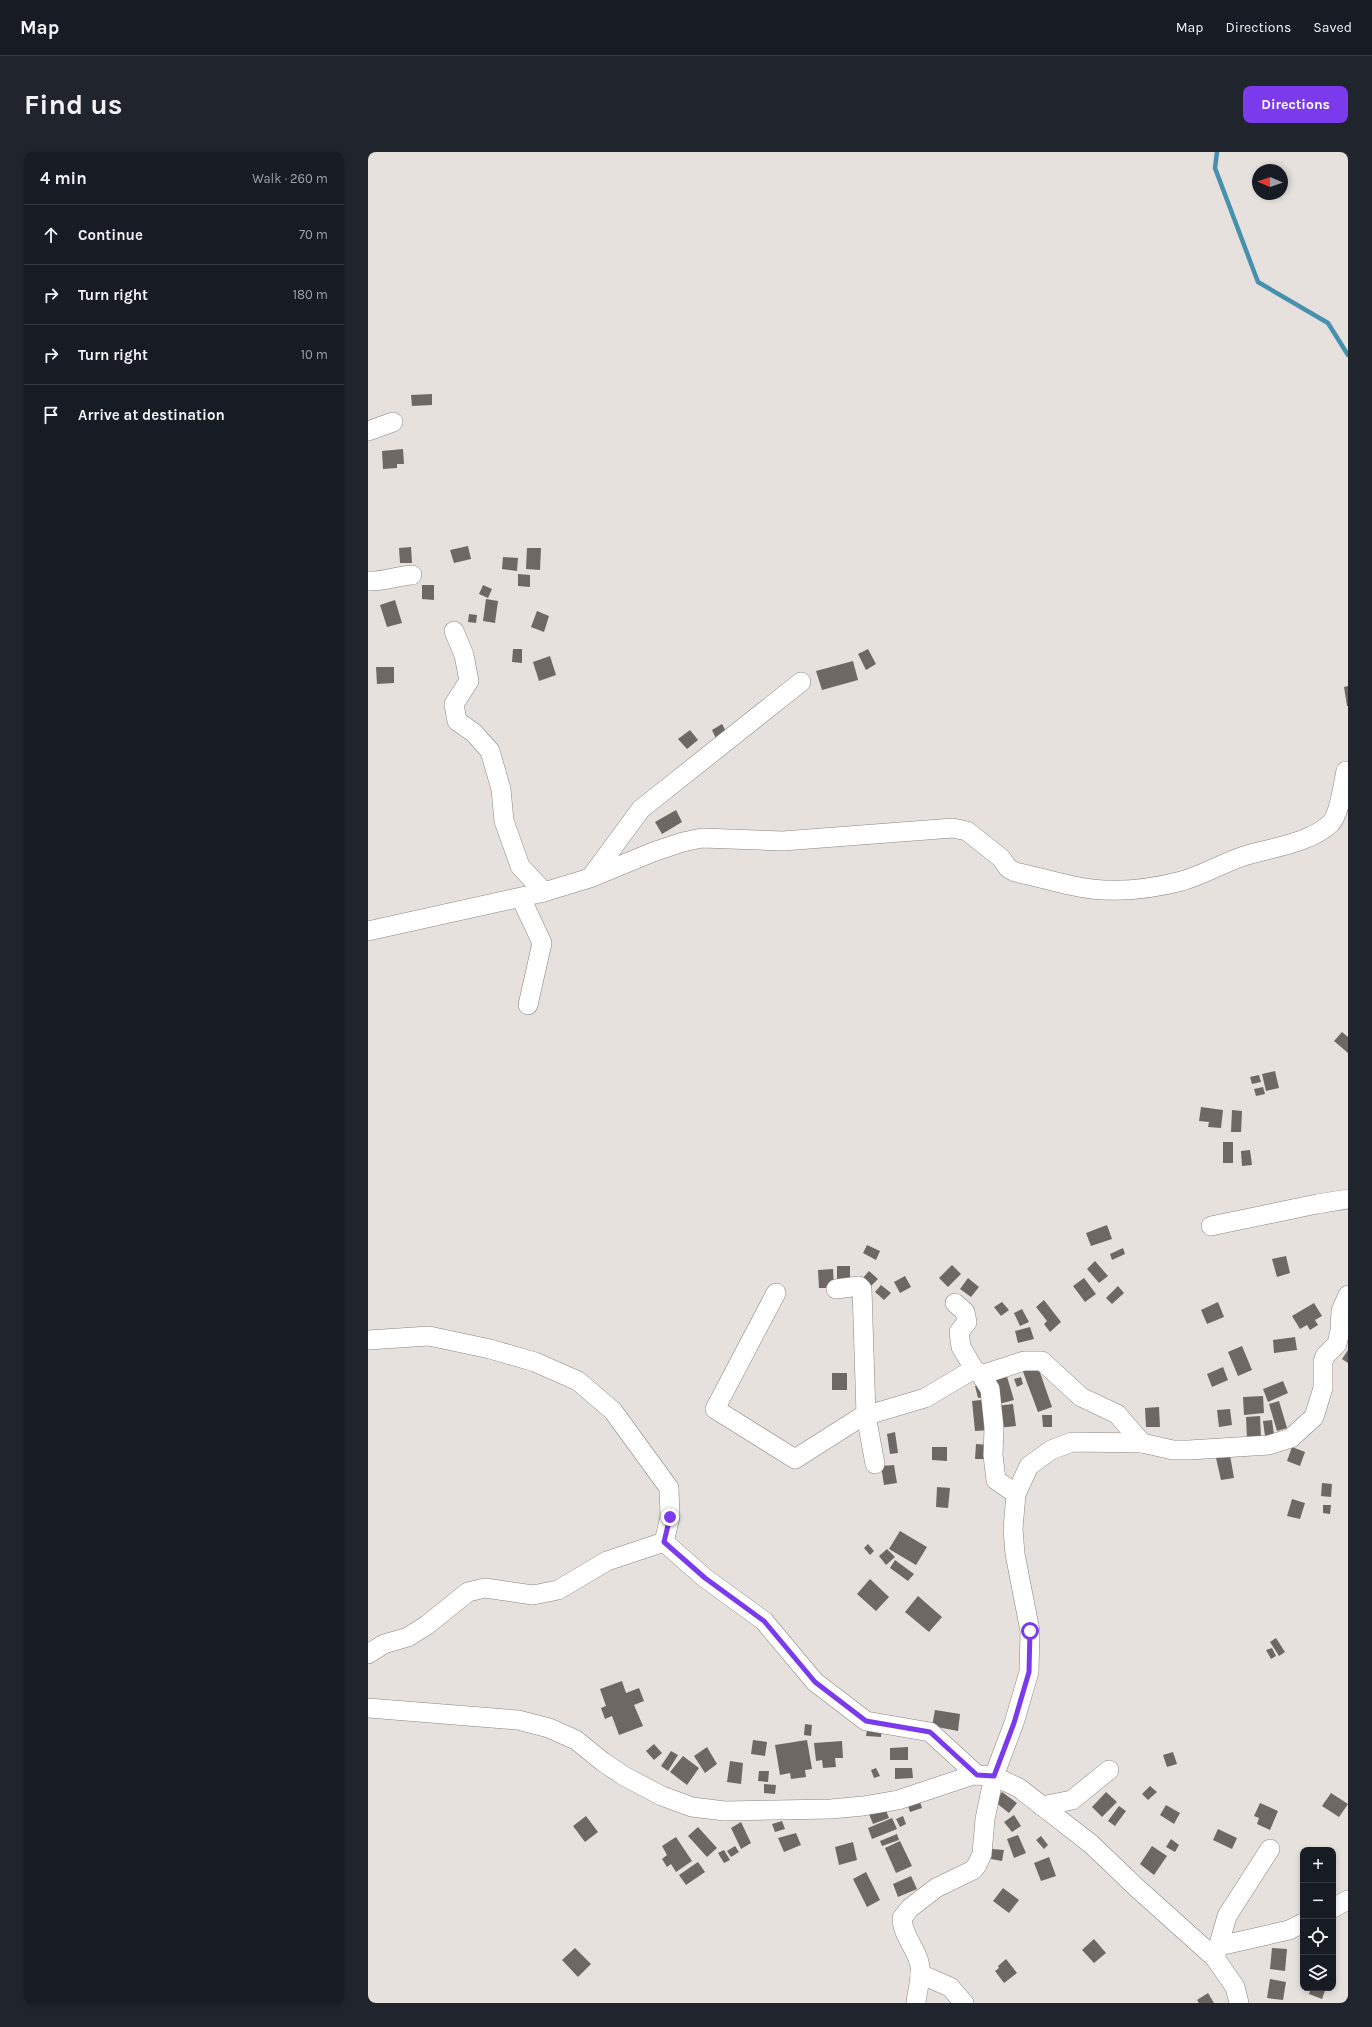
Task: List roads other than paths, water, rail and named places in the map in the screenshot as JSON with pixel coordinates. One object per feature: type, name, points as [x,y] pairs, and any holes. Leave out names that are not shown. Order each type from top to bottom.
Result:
[{"type":"street","points":[[368,431],[394,422]]},
{"type":"street","points":[[368,581],[377,581],[393,576],[412,575]]},
{"type":"street","points":[[454,631],[464,655],[469,681],[454,704],[457,721],[474,734],[490,751],[501,789],[504,821],[520,866],[544,892]]},
{"type":"street","points":[[590,878],[641,809],[801,682]]},
{"type":"street","points":[[368,931],[544,892],[590,878],[653,852],[683,842],[702,838],[783,841],[953,828],[967,830],[1002,858],[1008,868],[1015,872],[1075,886],[1103,890],[1133,890],[1182,881],[1243,857],[1297,842],[1340,823],[1337,809],[1346,771]]},
{"type":"street","points":[[520,898],[542,943],[528,1005]]},
{"type":"street","points":[[1211,1226],[1348,1199]]},
{"type":"street","points":[[836,1289],[859,1286],[862,1289],[866,1415],[875,1464]]},
{"type":"street","points":[[776,1293],[715,1409],[795,1459],[861,1417],[925,1398],[978,1372],[1024,1361],[1042,1361],[1081,1397],[1117,1414],[1142,1443]]},
{"type":"street","points":[[916,2003],[920,1974],[919,1962],[903,1928],[902,1918],[910,1908],[936,1888],[973,1870],[977,1866],[984,1847],[986,1775],[1014,1723],[1029,1672],[1030,1631],[1015,1554],[1013,1529],[1016,1494],[1029,1466],[1051,1450],[1072,1442],[1142,1443],[1173,1450],[1189,1450],[1268,1444],[1291,1438],[1314,1418],[1323,1388],[1323,1362],[1325,1356],[1337,1344],[1340,1331],[1341,1311],[1348,1295]]},
{"type":"street","points":[[955,1303],[965,1312],[967,1322],[959,1332],[961,1347],[990,1389],[994,1428],[993,1455],[996,1480],[1016,1494]]},
{"type":"street","points":[[368,1340],[429,1336],[490,1348],[535,1362],[578,1381],[613,1411],[668,1488],[670,1517],[664,1542]]},
{"type":"street","points":[[368,1654],[384,1644],[408,1637],[427,1625],[468,1592],[485,1588],[533,1595],[558,1590],[607,1561],[664,1542]]},
{"type":"street","points":[[664,1542],[705,1578],[764,1621],[815,1682],[866,1721],[930,1732],[986,1775],[1019,1788],[1091,1844],[1137,1888],[1217,1952],[1235,1987],[1239,2003]]},
{"type":"street","points":[[368,1708],[518,1720],[549,1728],[576,1740],[603,1762],[644,1788],[692,1807],[718,1810],[831,1809],[863,1806],[898,1800],[949,1782],[986,1775]]},
{"type":"street","points":[[1042,1806],[1072,1800],[1109,1770]]},
{"type":"street","points":[[1217,1952],[1227,1916],[1270,1849]]},
{"type":"street","points":[[1336,1906],[1348,1900]]},
{"type":"street","points":[[1217,1952],[1289,1930],[1300,1924]]},
{"type":"street","points":[[920,1974],[950,1987],[964,2003]]},
{"type":"waterway","points":[[1217,152],[1215,168],[1258,282],[1328,323],[1348,355]]}]
